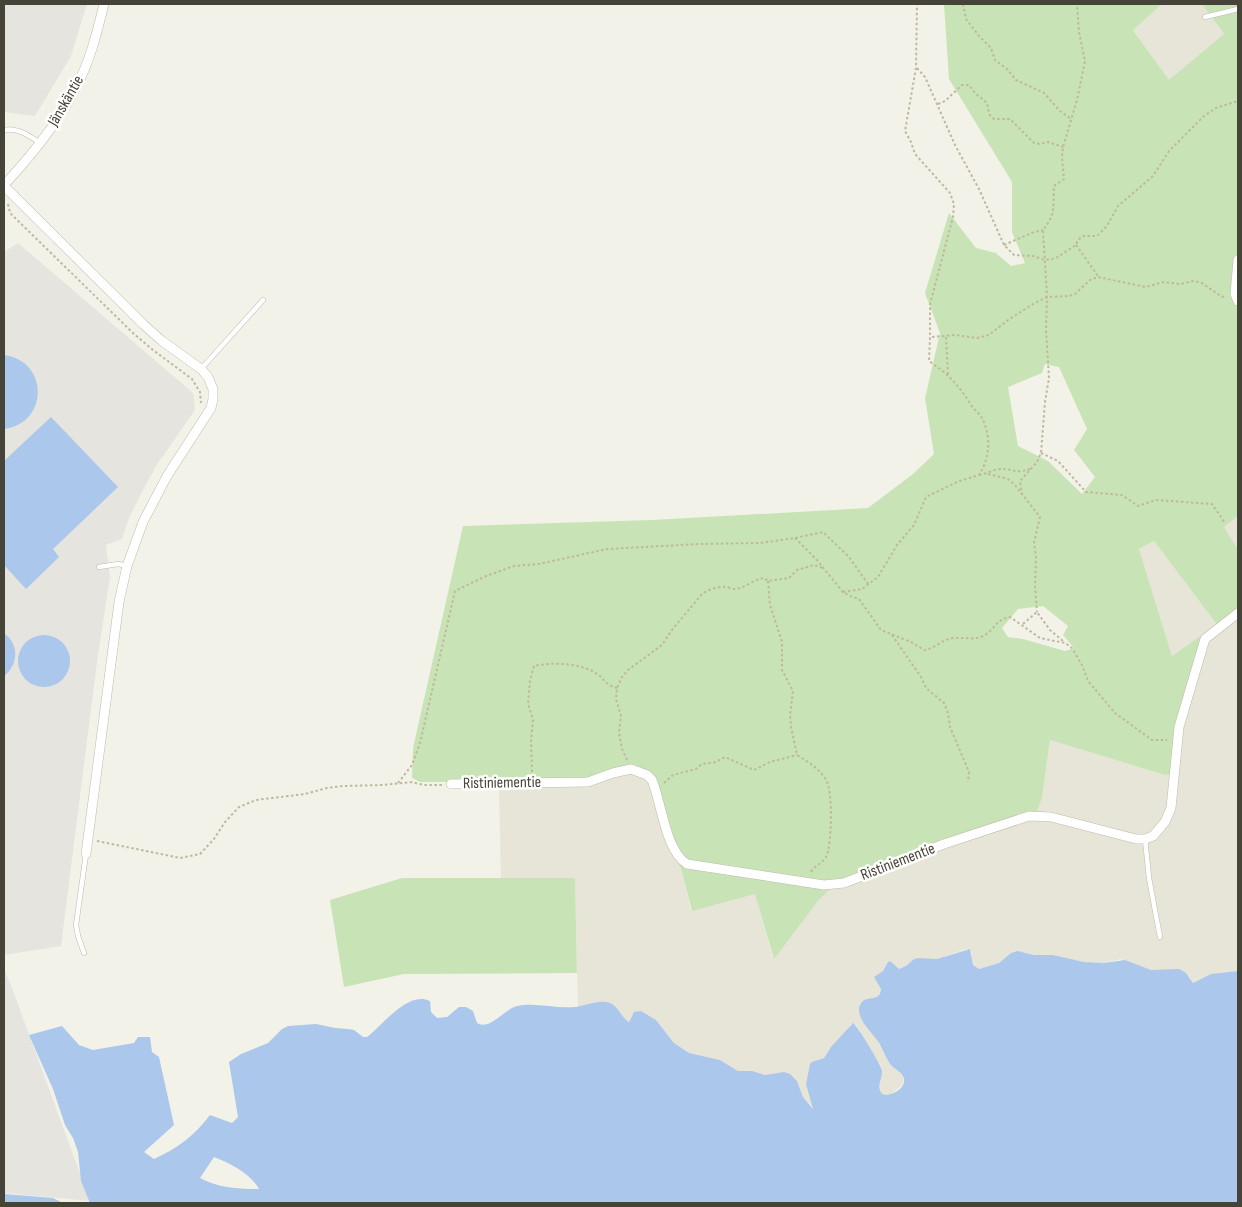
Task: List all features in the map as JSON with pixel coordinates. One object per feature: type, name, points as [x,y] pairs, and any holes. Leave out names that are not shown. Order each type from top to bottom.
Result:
[{"type":"street","name":"Jänskäntie","points":[[4,185],[40,143],[81,77],[97,32],[104,4]]},
{"type":"street","points":[[4,185],[144,325],[162,341],[201,369],[208,377],[213,389],[211,408],[155,497],[143,522],[127,566],[119,602],[86,854]]},
{"type":"street","points":[[1237,298],[1238,260]]},
{"type":"street","points":[[1145,839],[1154,836],[1158,832],[1171,808],[1179,727],[1205,639],[1238,613]]},
{"type":"street","points":[[631,769],[647,775],[654,786]]},
{"type":"street","name":"Ristiniementie","points":[[450,784],[588,782],[631,769]]},
{"type":"street","name":"Ristiniementie","points":[[654,786],[674,849],[680,860],[687,864],[824,885],[844,883],[944,844],[1029,816],[1051,816],[1136,839],[1145,839]]},
{"type":"lane","points":[[1205,17],[1238,9]]},
{"type":"lane","points":[[4,130],[8,129],[26,134],[40,143]]},
{"type":"lane","points":[[201,369],[263,300]]},
{"type":"lane","points":[[99,567],[118,564],[127,566]]},
{"type":"lane","points":[[1145,839],[1149,878],[1160,936]]},
{"type":"lane","points":[[84,953],[76,924],[86,854]]},
{"type":"path","points":[[917,4],[916,68],[905,131],[912,142],[915,154],[950,193],[954,204],[953,217],[930,304],[929,360],[948,374],[963,391],[972,407],[983,418],[989,442],[987,461],[979,475]]},
{"type":"path","points":[[963,4],[966,19],[978,36],[991,48],[995,60],[1016,80],[1044,93],[1060,111],[1071,119]]},
{"type":"path","points":[[1004,245],[1043,230],[1052,219],[1054,186],[1064,179],[1063,147],[1085,61],[1079,32],[1077,4]]},
{"type":"path","points":[[916,68],[925,77],[955,145],[979,189],[1004,245],[1014,255],[1033,256],[1045,260],[1056,258],[1076,245],[1083,236],[1097,236],[1107,226],[1118,206],[1153,176],[1169,151],[1204,116],[1216,108],[1238,101]]},
{"type":"path","points":[[938,104],[945,101],[962,85],[969,85],[987,103],[988,114],[994,119],[1010,119],[1034,143],[1048,142],[1063,147]]},
{"type":"path","points":[[8,204],[10,213],[134,334],[192,379],[200,392],[204,421]]},
{"type":"path","points":[[1022,494],[1020,481],[1032,469],[1041,453],[1048,378],[1047,297],[1043,230]]},
{"type":"path","points":[[1076,245],[1098,277]]},
{"type":"path","points":[[930,337],[977,338],[989,335],[1008,320],[1047,297],[1075,294],[1090,280],[1098,277],[1146,287],[1163,282],[1180,284],[1194,280],[1202,282],[1222,297],[1237,298]]},
{"type":"path","points":[[946,336],[948,374]]},
{"type":"path","points":[[1041,453],[1058,460],[1086,492],[1122,495],[1138,506],[1156,500],[1212,504],[1225,524]]},
{"type":"path","points":[[843,592],[862,590],[878,577],[898,545],[914,525],[926,497],[957,482],[988,474],[1001,468],[1019,472],[1032,469]]},
{"type":"path","points":[[988,474],[1008,479],[1034,508],[1041,520],[1034,543],[1037,612],[1050,630],[1072,648],[1082,665],[1088,681],[1115,713],[1152,740],[1178,741]]},
{"type":"path","points":[[398,783],[412,765],[420,743],[455,591],[486,576],[514,566],[539,564],[607,549],[760,543],[823,532],[849,557],[869,585]]},
{"type":"path","points":[[795,538],[843,592],[859,599],[881,630],[911,642],[924,650],[931,649],[941,642],[952,638],[976,638],[985,634],[1001,619],[1010,617],[1040,638],[1065,643]]},
{"type":"path","points":[[631,769],[622,749],[619,732],[621,716],[616,699],[617,688],[628,670],[662,645],[702,594],[708,590],[726,587],[734,590],[752,583],[758,578],[764,578],[768,581],[789,578],[797,570],[814,566],[823,568]]},
{"type":"path","points":[[768,581],[770,606],[782,642],[782,670],[793,691],[790,715],[797,756]]},
{"type":"path","points":[[1022,624],[1037,612]]},
{"type":"path","points":[[892,636],[921,677],[926,688],[944,703],[950,727],[969,772],[968,782]]},
{"type":"path","points":[[533,783],[530,740],[533,720],[528,704],[530,680],[534,666],[566,664],[594,672],[608,685],[617,688]]},
{"type":"path","points":[[654,786],[666,782],[673,775],[725,758],[754,770],[770,762],[797,756],[816,767],[828,782],[830,828],[827,856],[811,870],[806,883]]},
{"type":"path","points":[[88,840],[180,858],[200,854],[214,840],[225,822],[238,807],[256,800],[305,794],[327,788],[411,782],[424,785],[450,784]]},
{"type":"shaded area","points":[[4,4],[87,4],[71,56],[35,116],[4,112]]},
{"type":"shaded area","points":[[1162,4],[1202,4],[1224,34],[1169,81],[1133,29]]},
{"type":"shaded area","points":[[18,243],[193,393],[195,410],[156,466],[129,518],[122,539],[106,545],[110,577],[97,662],[61,946],[4,955],[4,252]]},
{"type":"shaded area","points":[[1238,516],[1238,549],[1224,527]]},
{"type":"shaded area","points":[[1154,541],[1218,626],[1238,611],[1238,971],[1211,974],[1193,983],[1188,975],[1145,969],[1121,959],[1104,963],[1084,962],[1053,955],[1034,955],[1024,952],[1011,953],[999,963],[979,969],[973,965],[971,951],[966,949],[937,959],[917,958],[899,969],[889,961],[883,971],[877,975],[876,980],[881,989],[879,996],[864,1000],[863,1020],[877,1040],[889,1063],[904,1078],[902,1085],[891,1094],[882,1095],[879,1085],[882,1071],[881,1066],[856,1025],[851,1024],[824,1058],[810,1065],[806,1084],[814,1109],[803,1097],[796,1079],[787,1073],[767,1075],[738,1071],[720,1060],[689,1053],[674,1043],[656,1020],[641,1011],[632,1015],[629,1022],[617,1008],[605,1002],[578,1007],[575,878],[501,880],[499,785],[548,787],[632,773],[646,777],[652,785],[672,849],[681,869],[691,911],[755,893],[773,958],[818,901],[832,887],[1037,812],[1042,798],[1050,740],[1165,775],[1170,774],[1178,727],[1200,636],[1172,656],[1139,549]]},
{"type":"shaded area","points":[[4,969],[12,988],[90,1201],[4,1193]]},
{"type":"green space","points":[[944,4],[1162,4],[1133,30],[1169,80],[1224,34],[1202,4],[1238,4],[1238,516],[1224,527],[1238,549],[1238,611],[1218,626],[1154,541],[1139,549],[1172,656],[1200,636],[1202,639],[1178,727],[1170,774],[1165,775],[1050,740],[1042,798],[1037,812],[832,887],[818,901],[774,959],[755,894],[692,911],[681,869],[672,849],[652,785],[646,777],[632,773],[532,789],[450,782],[420,782],[412,778],[413,748],[463,526],[652,520],[868,508],[913,474],[934,454],[925,398],[940,333],[925,293],[949,213],[976,248],[996,253],[1011,266],[1025,263],[1012,232],[1012,182],[949,79]],"holes":[[[1045,364],[1059,367],[1087,429],[1074,450],[1095,477],[1082,494],[1048,461],[1018,446],[1008,387],[1042,373]],[[1043,606],[1068,626],[1063,635],[1074,648],[1065,651],[1023,639],[1008,637],[1002,628],[1018,609]]]},
{"type":"green space","points":[[402,878],[575,878],[577,973],[404,974],[344,987],[330,900]]},
{"type":"water","points":[[4,355],[19,360],[29,368],[36,379],[38,392],[36,405],[29,416],[19,424],[4,429]]},
{"type":"water","points":[[51,417],[118,487],[53,549],[59,557],[26,589],[4,565],[4,461]]},
{"type":"water","points":[[4,633],[15,648],[15,660],[4,676]]},
{"type":"water","points":[[44,635],[54,637],[62,643],[68,651],[70,661],[68,671],[62,679],[54,685],[44,687],[34,685],[26,679],[20,671],[18,661],[20,651],[26,643],[34,637]]},
{"type":"water","points":[[970,949],[973,965],[979,969],[999,963],[1011,953],[1018,951],[1034,955],[1053,955],[1084,962],[1104,963],[1125,960],[1151,970],[1179,969],[1186,973],[1193,983],[1211,974],[1238,971],[1238,1203],[90,1203],[81,1181],[78,1152],[73,1138],[65,1125],[53,1089],[29,1035],[62,1026],[79,1045],[93,1050],[134,1043],[138,1037],[150,1037],[152,1052],[159,1057],[174,1125],[144,1152],[154,1159],[185,1141],[210,1115],[232,1123],[238,1117],[229,1062],[241,1054],[268,1043],[282,1029],[288,1026],[316,1024],[354,1030],[363,1037],[367,1037],[404,1005],[413,1000],[422,999],[430,1001],[431,1012],[437,1018],[447,1017],[459,1007],[466,1007],[473,1011],[477,1023],[482,1025],[492,1022],[512,1008],[524,1005],[568,1007],[606,1002],[616,1007],[629,1022],[634,1012],[641,1011],[656,1020],[674,1043],[689,1053],[720,1060],[738,1071],[752,1071],[765,1075],[784,1072],[790,1074],[797,1081],[803,1097],[813,1109],[806,1084],[810,1064],[824,1058],[831,1047],[853,1023],[881,1068],[882,1074],[879,1085],[882,1094],[893,1093],[903,1086],[903,1076],[890,1064],[879,1043],[861,1019],[859,1007],[864,1000],[876,998],[879,995],[881,989],[874,977],[883,971],[888,962],[890,961],[899,969],[914,959],[937,959]],"holes":[[[214,1157],[245,1174],[259,1189],[229,1187],[214,1184],[200,1178]]]},
{"type":"water","points":[[4,1194],[53,1198],[63,1203],[4,1203]]}]
